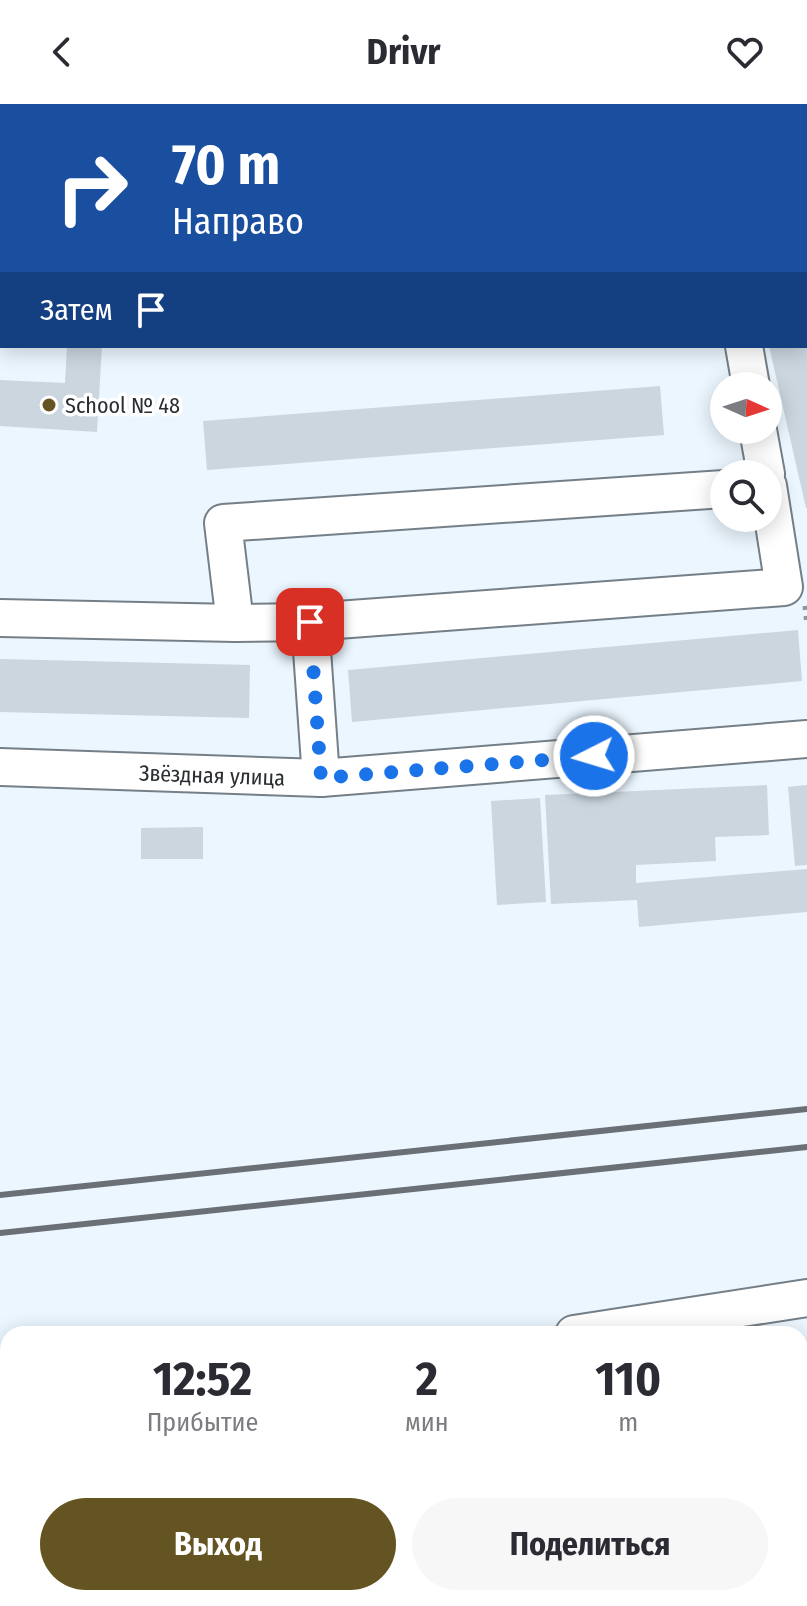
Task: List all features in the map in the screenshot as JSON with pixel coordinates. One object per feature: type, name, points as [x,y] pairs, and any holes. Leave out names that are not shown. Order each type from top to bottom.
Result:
[{"type":"street","points":[[744,348],[749,372]]},
{"type":"street","points":[[235,623],[223,523],[710,490]]},
{"type":"street","points":[[0,618],[310,622],[784,587],[775,532]]},
{"type":"street","points":[[310,622],[321,778]]},
{"type":"street","name":"Звёздная улица","points":[[0,767],[321,778],[807,739]]},
{"type":"street","points":[[626,1326],[807,1298]]},
{"type":"building","name":"School № 48","points":[[67,348],[102,348],[97,432],[0,426],[0,380],[65,383]]},
{"type":"building","points":[[769,348],[807,348],[807,508],[782,403],[782,372],[775,372]]},
{"type":"building","points":[[660,386],[664,435],[207,470],[203,421]]},
{"type":"building","points":[[798,630],[802,681],[352,722],[348,670]]},
{"type":"building","points":[[0,659],[250,665],[249,718],[0,712]]},
{"type":"building","points":[[767,785],[769,835],[715,837],[716,861],[636,865],[636,883],[807,869],[807,912],[639,927],[637,900],[551,904],[545,795]]},
{"type":"building","points":[[807,785],[807,865],[795,866],[788,787]]},
{"type":"building","points":[[540,798],[546,902],[497,905],[491,801]]},
{"type":"building","points":[[203,827],[203,859],[141,859],[141,828]]},
{"type":"railway","points":[[0,1195],[807,1109]]},
{"type":"railway","points":[[0,1233],[807,1147]]},
{"type":"place","name":"School № 48","points":[[49,405]]},
{"type":"route","points":[[310,622],[321,778],[594,756]]}]
